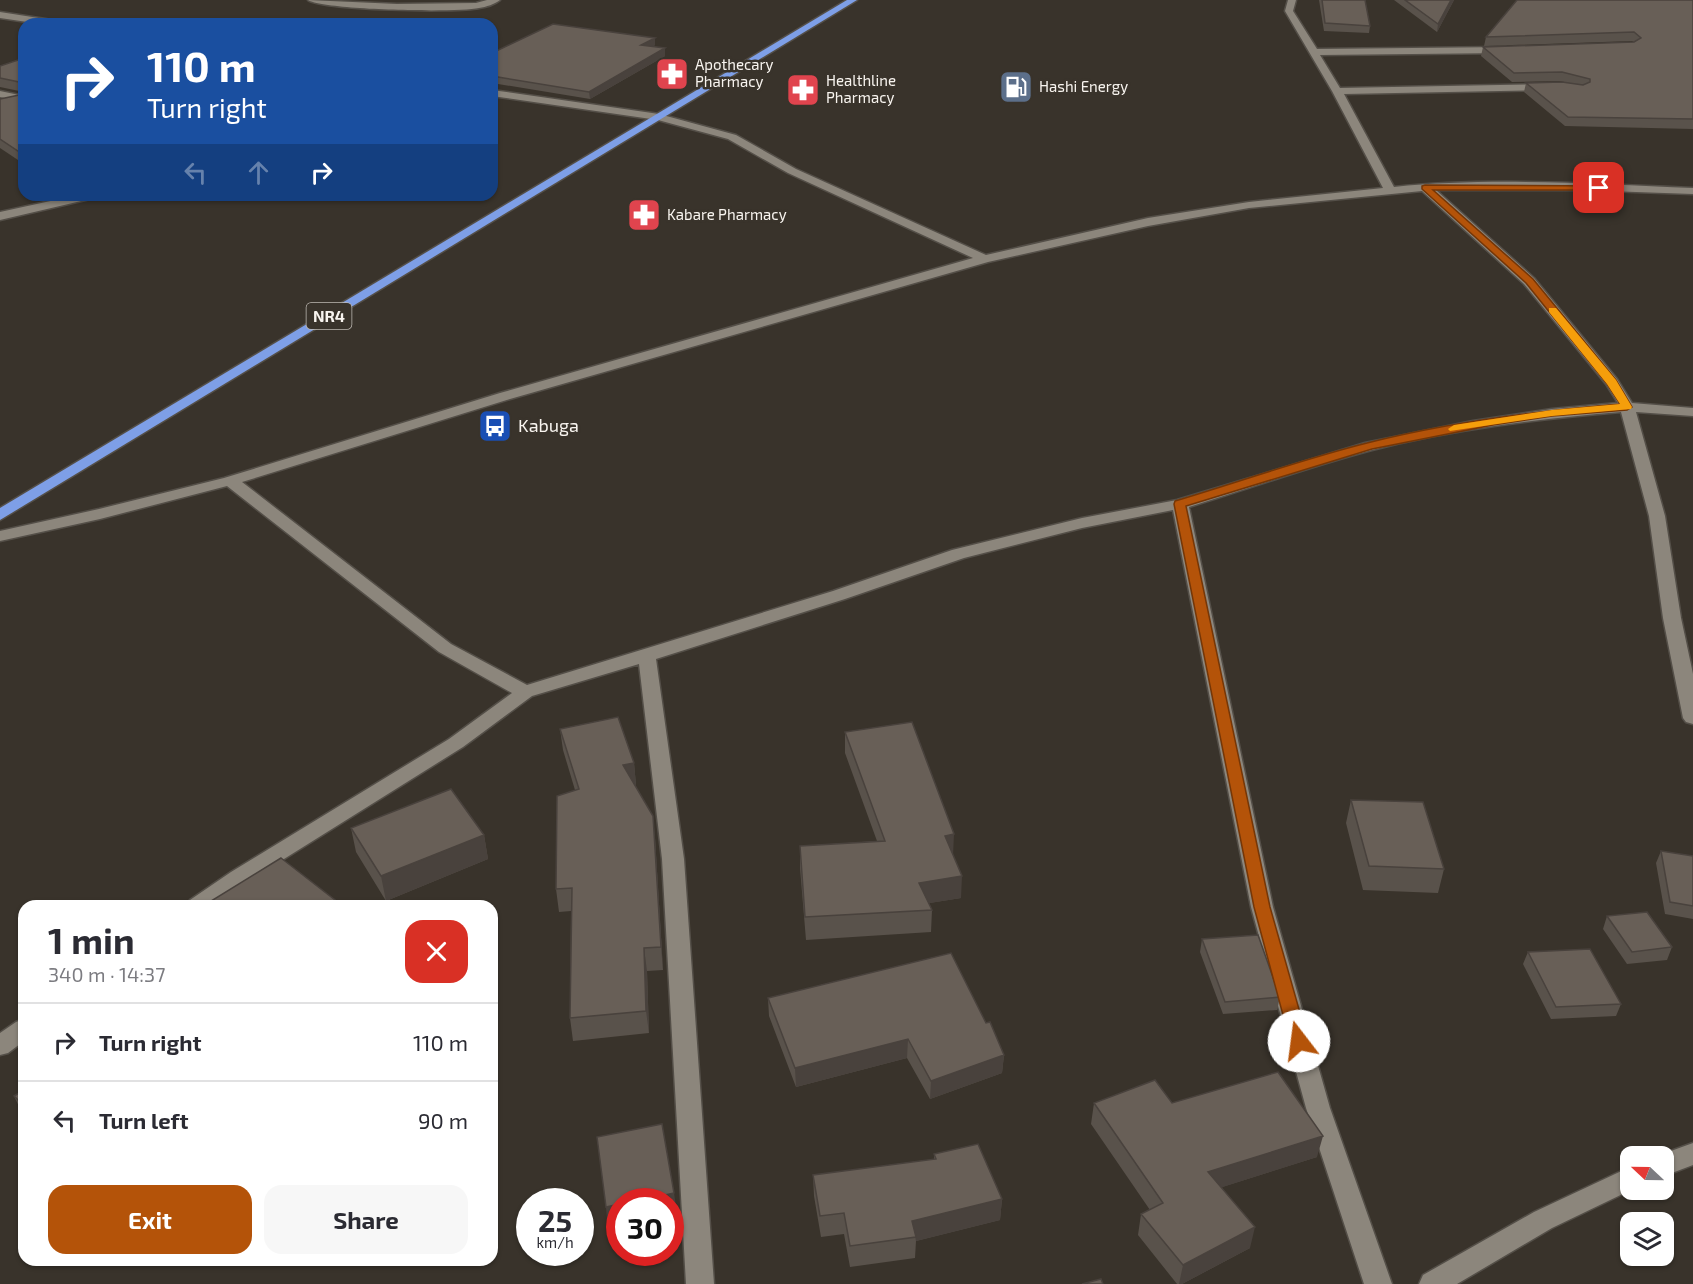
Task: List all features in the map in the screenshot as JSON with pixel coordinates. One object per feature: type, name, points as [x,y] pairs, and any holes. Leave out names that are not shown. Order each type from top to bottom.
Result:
[{"type":"highway","name":"NR4","points":[[0,515],[853,0]]},
{"type":"street","points":[[312,0],[336,4],[397,7],[477,6],[496,0]]},
{"type":"street","points":[[1292,0],[1289,11],[1337,91],[1389,190]]},
{"type":"street","points":[[0,15],[19,18]]},
{"type":"street","points":[[1312,52],[1517,50]]},
{"type":"street","points":[[1337,91],[1560,86]]},
{"type":"street","points":[[0,94],[18,98]]},
{"type":"street","points":[[498,94],[659,117],[732,137],[792,171],[985,259]]},
{"type":"street","points":[[1425,187],[1529,281],[1612,382],[1627,407],[1657,516],[1672,618],[1693,718]]},
{"type":"street","points":[[0,536],[100,514],[230,481],[505,396],[985,259],[1148,222],[1249,205],[1425,187],[1579,187],[1693,191]]},
{"type":"street","points":[[0,216],[67,201]]},
{"type":"street","points":[[207,900],[249,871],[456,743],[525,692],[839,595],[958,554],[1082,523],[1180,504],[1370,446],[1473,425],[1541,415],[1627,407],[1693,412]]},
{"type":"street","points":[[230,481],[445,648],[525,692]]},
{"type":"street","points":[[1180,504],[1262,907],[1318,1108],[1378,1284]]},
{"type":"street","points":[[647,656],[673,859],[700,1284]]},
{"type":"street","points":[[0,1046],[18,1032]]},
{"type":"street","points":[[1674,1161],[1693,1154]]},
{"type":"street","points":[[1433,1284],[1543,1220],[1620,1183]]},
{"type":"building","points":[[1322,0],[1365,0],[1370,26],[1325,23]]},
{"type":"building","points":[[1405,0],[1451,0],[1438,24]]},
{"type":"building","points":[[1517,0],[1693,0],[1693,119],[1568,117],[1526,83],[1562,82],[1583,85],[1590,82],[1590,79],[1562,72],[1514,73],[1483,47],[1634,42],[1641,38],[1634,32],[1486,37]]},
{"type":"building","points":[[553,24],[655,38],[641,45],[665,48],[589,92],[498,77],[498,50]]},
{"type":"building","points":[[18,60],[18,82],[0,78],[0,66]]},
{"type":"building","points":[[18,95],[18,151],[0,139],[0,99]]},
{"type":"building","points":[[618,717],[634,763],[623,765],[653,816],[661,947],[644,948],[646,1011],[570,1018],[572,888],[556,889],[557,796],[579,789],[560,729]]},
{"type":"building","points":[[912,722],[954,834],[945,836],[962,876],[919,883],[932,910],[805,917],[800,846],[885,841],[845,732]]},
{"type":"building","points":[[451,789],[484,835],[381,876],[351,828]]},
{"type":"building","points":[[1351,800],[1423,802],[1444,869],[1369,866]]},
{"type":"building","points":[[1661,851],[1693,856],[1693,906],[1670,902]]},
{"type":"building","points":[[281,858],[335,900],[213,900]]},
{"type":"building","points":[[1647,912],[1672,947],[1632,952],[1607,916]]},
{"type":"building","points":[[1258,935],[1280,997],[1225,1002],[1202,939]]},
{"type":"building","points":[[1590,949],[1621,1004],[1556,1007],[1528,952]]},
{"type":"building","points":[[951,953],[986,1023],[990,1022],[1004,1055],[931,1081],[908,1039],[795,1068],[768,998]]},
{"type":"building","points":[[1278,1072],[1323,1136],[1208,1172],[1255,1227],[1183,1265],[1141,1214],[1163,1203],[1094,1103],[1155,1080],[1172,1103]]},
{"type":"building","points":[[662,1124],[673,1188],[606,1188],[606,1207],[597,1137]]},
{"type":"building","points":[[978,1144],[1002,1199],[912,1221],[916,1237],[850,1246],[844,1213],[820,1216],[813,1175],[936,1159],[934,1154]]},
{"type":"building","points":[[1101,1279],[1103,1284],[1082,1284]]},
{"type":"slow traffic","points":[[1454,429],[1552,413],[1627,407],[1612,382],[1553,310]]},
{"type":"place","name":"Apothecary Pharmacy","points":[[672,74]]},
{"type":"place","name":"Hashi Energy","points":[[1016,87]]},
{"type":"place","name":"Healthline Pharmacy","points":[[803,90]]},
{"type":"place","name":"Kabare Pharmacy","points":[[644,215]]},
{"type":"place","name":"Kabuga","points":[[495,426]]},
{"type":"route","points":[[1299,1041],[1262,907],[1222,722],[1180,504],[1370,446],[1473,425],[1552,413],[1627,407],[1612,382],[1529,281],[1425,187],[1599,188]]}]
